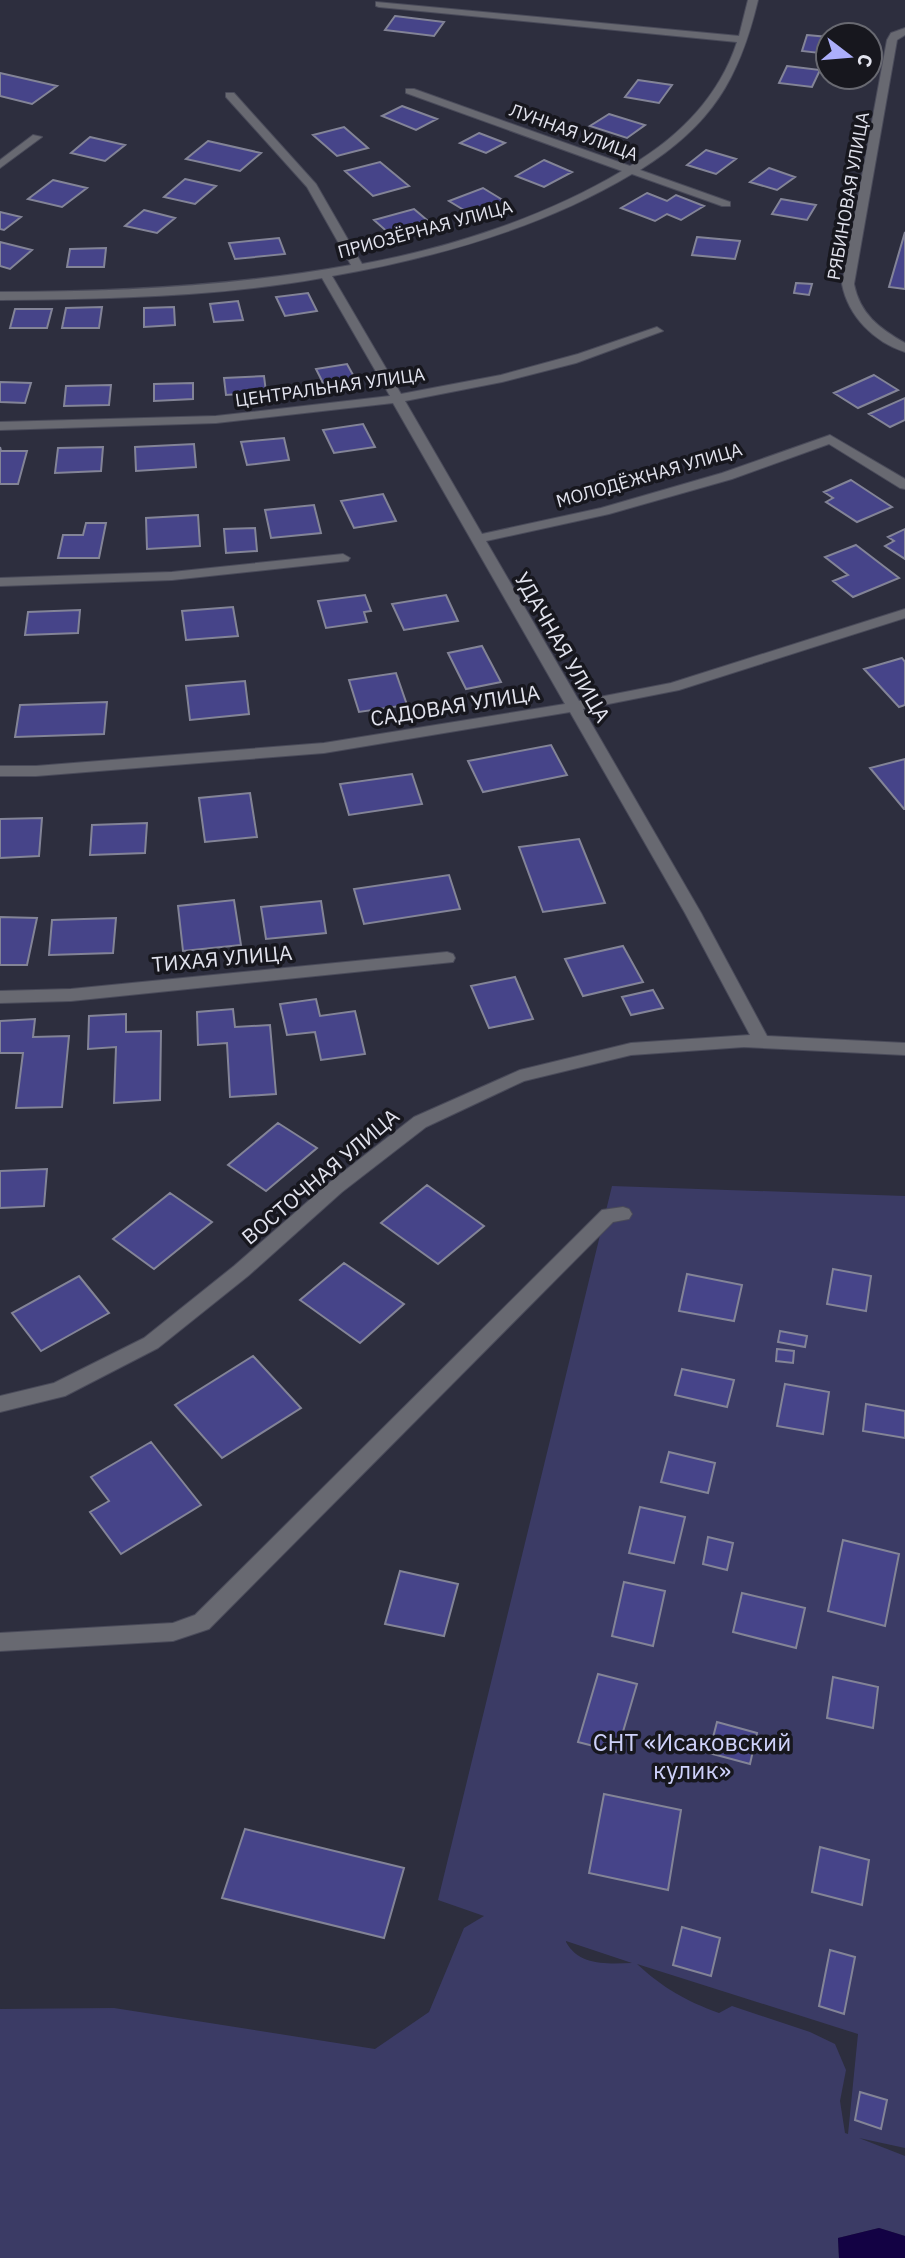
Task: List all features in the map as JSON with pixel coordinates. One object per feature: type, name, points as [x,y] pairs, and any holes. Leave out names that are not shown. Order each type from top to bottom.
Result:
[{"type":"street","name":"ПРИОЗЁРНАЯ УЛИЦА","points":[[0,296],[157,293],[254,284],[358,267],[484,235],[550,211],[632,171],[682,135],[721,89],[744,40],[753,0]]},
{"type":"street","points":[[379,4],[744,40]]},
{"type":"street","name":"РЯБИНОВАЯ УЛИЦА","points":[[905,31],[895,35],[892,40],[848,284],[850,303],[860,316],[878,333],[905,348]]},
{"type":"street","name":"ЛУННАЯ УЛИЦА","points":[[410,91],[726,204]]},
{"type":"street","points":[[230,94],[312,186],[358,267]]},
{"type":"street","points":[[0,165],[37,137]]},
{"type":"street","name":"УДАЧНАЯ УЛИЦА","points":[[325,273],[693,913],[762,1042]]},
{"type":"street","name":"ЦЕНТРАЛЬНАЯ УЛИЦА","points":[[0,426],[119,426],[246,418],[396,399],[571,360],[657,331]]},
{"type":"street","name":"МОЛОДЁЖНАЯ УЛИЦА","points":[[476,539],[604,511],[703,483],[830,439],[905,485]]},
{"type":"street","points":[[0,582],[94,583],[343,558]]},
{"type":"street","name":"САДОВАЯ УЛИЦА","points":[[0,771],[36,771],[324,748],[573,707],[674,687],[905,613]]},
{"type":"street","name":"ТИХАЯ УЛИЦА","points":[[0,997],[71,995],[447,958]]},
{"type":"street","name":"ВОСТОЧНАЯ УЛИЦА","points":[[0,1404],[58,1390],[150,1343],[241,1271],[336,1187],[420,1122],[520,1076],[631,1049],[762,1042],[905,1049]]},
{"type":"street","points":[[0,1642],[173,1632],[202,1622],[608,1215],[623,1214]]},
{"type":"green space","name":"СНТ «Исаковский кулик»","points":[[612,1186],[905,1196],[905,2148],[859,2138],[905,2156],[905,2236],[879,2228],[838,2238],[839,2258],[0,2258],[0,2009],[114,2008],[375,2049],[429,2012],[464,1928],[484,1916],[438,1900]],"holes":[[[566,1941],[632,1963],[595,1962],[578,1956]],[[637,1964],[858,2034],[848,2134],[845,2133],[840,2101],[846,2070],[835,2044],[810,2032],[732,2006],[719,2013],[685,1999]]]},
{"type":"shaded area","points":[[879,2228],[905,2236],[905,2258],[839,2258],[838,2238]]},
{"type":"building","points":[[395,16],[444,22],[434,36],[385,30]]},
{"type":"building","points":[[807,35],[814,36],[814,52],[802,51]]},
{"type":"building","points":[[787,66],[814,69],[812,87],[779,83]]},
{"type":"building","points":[[0,73],[57,86],[32,104],[0,96]]},
{"type":"building","points":[[638,80],[672,85],[659,103],[625,97]]},
{"type":"building","points":[[402,106],[437,119],[416,130],[382,116]]},
{"type":"building","points":[[609,114],[645,125],[627,138],[590,126]]},
{"type":"building","points":[[344,127],[368,148],[337,156],[313,135]]},
{"type":"building","points":[[479,133],[505,143],[486,153],[460,143]]},
{"type":"building","points":[[90,137],[125,145],[105,161],[71,153]]},
{"type":"building","points":[[208,141],[261,153],[240,171],[186,159]]},
{"type":"building","points":[[706,150],[736,159],[716,174],[687,165]]},
{"type":"building","points":[[544,160],[572,172],[544,187],[516,176]]},
{"type":"building","points":[[380,162],[409,186],[373,196],[345,171]]},
{"type":"building","points":[[769,168],[795,177],[777,190],[750,182]]},
{"type":"building","points":[[185,179],[216,186],[195,204],[164,197]]},
{"type":"building","points":[[53,180],[87,188],[62,207],[28,199]]},
{"type":"building","points":[[483,188],[506,202],[472,215],[449,201]]},
{"type":"building","points":[[647,193],[667,201],[676,195],[704,206],[681,220],[667,214],[655,221],[621,208]]},
{"type":"building","points":[[781,199],[816,205],[807,220],[772,214]]},
{"type":"building","points":[[414,209],[434,226],[393,237],[374,220]]},
{"type":"building","points":[[144,210],[175,218],[157,233],[125,226]]},
{"type":"building","points":[[0,212],[21,217],[4,230],[0,229]]},
{"type":"building","points":[[905,232],[905,289],[889,287]]},
{"type":"building","points":[[697,237],[740,241],[735,259],[692,255]]},
{"type":"building","points":[[279,238],[285,254],[235,259],[229,243]]},
{"type":"building","points":[[0,242],[32,250],[10,269],[0,266]]},
{"type":"building","points":[[106,248],[104,267],[67,267],[70,249]]},
{"type":"building","points":[[796,283],[812,284],[809,295],[794,293]]},
{"type":"building","points":[[308,293],[317,311],[285,316],[276,297]]},
{"type":"building","points":[[238,301],[243,320],[214,322],[210,304]]},
{"type":"building","points":[[102,307],[99,328],[62,328],[66,308]]},
{"type":"building","points":[[174,307],[175,325],[144,327],[144,308]]},
{"type":"building","points":[[15,309],[52,309],[47,328],[10,328]]},
{"type":"building","points":[[347,364],[358,384],[326,389],[316,369]]},
{"type":"building","points":[[874,375],[898,390],[858,408],[834,393]]},
{"type":"building","points":[[264,376],[266,392],[226,395],[224,378]]},
{"type":"building","points":[[0,382],[31,383],[25,403],[0,402]]},
{"type":"building","points":[[193,383],[193,399],[154,401],[154,384]]},
{"type":"building","points":[[111,385],[109,405],[64,406],[66,386]]},
{"type":"building","points":[[905,398],[905,420],[890,427],[869,414]]},
{"type":"building","points":[[363,424],[375,447],[334,453],[323,430]]},
{"type":"building","points":[[284,438],[289,460],[247,465],[241,442]]},
{"type":"building","points":[[194,444],[196,467],[136,471],[135,447]]},
{"type":"building","points":[[0,447],[1,451],[27,451],[18,484],[0,484]]},
{"type":"building","points":[[103,447],[101,471],[55,473],[58,448]]},
{"type":"building","points":[[851,480],[892,507],[857,522],[826,502],[833,498],[824,492]]},
{"type":"building","points":[[383,494],[396,521],[354,528],[341,501]]},
{"type":"building","points":[[314,505],[321,533],[271,538],[265,510]]},
{"type":"building","points":[[198,515],[200,546],[147,549],[146,518]]},
{"type":"building","points":[[86,523],[106,523],[99,558],[58,558],[63,535],[83,535]]},
{"type":"building","points":[[255,528],[257,551],[226,553],[224,529]]},
{"type":"building","points":[[905,529],[905,559],[885,546],[894,541],[888,537]]},
{"type":"building","points":[[856,545],[899,578],[853,597],[833,581],[848,575],[825,557]]},
{"type":"building","points":[[365,595],[371,611],[364,612],[367,622],[326,628],[318,601]]},
{"type":"building","points":[[446,595],[458,621],[404,630],[392,604]]},
{"type":"building","points":[[233,607],[238,636],[186,640],[182,611]]},
{"type":"building","points":[[80,610],[78,633],[25,635],[28,612]]},
{"type":"building","points":[[482,646],[501,682],[466,689],[448,653]]},
{"type":"building","points":[[902,658],[905,662],[905,705],[899,707],[864,669]]},
{"type":"building","points":[[396,673],[407,705],[359,712],[349,680]]},
{"type":"building","points":[[245,681],[249,714],[190,720],[186,686]]},
{"type":"building","points":[[107,702],[104,734],[15,737],[20,705]]},
{"type":"building","points":[[551,745],[567,775],[483,792],[468,761]]},
{"type":"building","points":[[905,759],[905,809],[904,809],[870,768]]},
{"type":"building","points":[[412,774],[422,804],[349,815],[340,784]]},
{"type":"building","points":[[250,793],[257,837],[205,842],[199,798]]},
{"type":"building","points":[[42,818],[39,856],[0,858],[0,819]]},
{"type":"building","points":[[147,823],[145,853],[90,855],[92,825]]},
{"type":"building","points":[[579,839],[605,903],[543,912],[519,847]]},
{"type":"building","points":[[449,875],[460,909],[364,924],[354,889]]},
{"type":"building","points":[[234,900],[241,945],[183,951],[178,906]]},
{"type":"building","points":[[321,901],[326,933],[266,939],[261,907]]},
{"type":"building","points":[[0,917],[37,918],[27,965],[0,965]]},
{"type":"building","points":[[116,918],[113,953],[49,955],[52,920]]},
{"type":"building","points":[[623,946],[643,982],[583,996],[565,959]]},
{"type":"building","points":[[515,977],[533,1019],[489,1028],[471,986]]},
{"type":"building","points":[[653,990],[663,1008],[631,1015],[622,997]]},
{"type":"building","points":[[316,999],[320,1016],[355,1011],[365,1054],[321,1060],[315,1032],[287,1035],[280,1004]]},
{"type":"building","points":[[233,1009],[235,1027],[270,1025],[276,1094],[230,1097],[227,1043],[198,1045],[197,1012]]},
{"type":"building","points":[[126,1014],[126,1032],[161,1031],[160,1100],[114,1103],[116,1047],[88,1049],[89,1016]]},
{"type":"building","points":[[35,1019],[33,1037],[69,1036],[62,1107],[16,1108],[23,1053],[0,1053],[0,1021]]},
{"type":"building","points":[[278,1123],[317,1148],[266,1191],[228,1165]]},
{"type":"building","points":[[47,1169],[44,1206],[0,1208],[0,1171]]},
{"type":"building","points":[[427,1185],[484,1226],[438,1264],[381,1223]]},
{"type":"building","points":[[170,1193],[212,1222],[154,1269],[113,1239]]},
{"type":"building","points":[[344,1263],[404,1304],[360,1343],[300,1300]]},
{"type":"building","points":[[833,1269],[871,1276],[866,1311],[827,1304]]},
{"type":"building","points":[[687,1274],[742,1285],[734,1321],[679,1311]]},
{"type":"building","points":[[79,1276],[109,1313],[41,1351],[12,1313]]},
{"type":"building","points":[[780,1331],[807,1336],[805,1347],[778,1342]]},
{"type":"building","points":[[777,1349],[794,1351],[793,1363],[776,1361]]},
{"type":"building","points":[[253,1356],[301,1408],[222,1458],[175,1405]]},
{"type":"building","points":[[682,1369],[734,1380],[727,1407],[675,1395]]},
{"type":"building","points":[[785,1384],[829,1392],[823,1434],[777,1426]]},
{"type":"building","points":[[866,1404],[905,1411],[905,1438],[863,1431]]},
{"type":"building","points":[[151,1442],[201,1505],[121,1554],[90,1512],[109,1501],[91,1477]]},
{"type":"building","points":[[669,1452],[715,1463],[708,1493],[661,1482]]},
{"type":"building","points":[[640,1507],[685,1517],[674,1563],[629,1553]]},
{"type":"building","points":[[708,1537],[733,1543],[727,1570],[703,1564]]},
{"type":"building","points":[[843,1540],[899,1554],[885,1626],[828,1611]]},
{"type":"building","points":[[400,1571],[458,1584],[444,1636],[385,1624]]},
{"type":"building","points":[[624,1582],[665,1591],[653,1646],[612,1636]]},
{"type":"building","points":[[742,1593],[805,1608],[796,1648],[733,1632]]},
{"type":"building","points":[[598,1674],[637,1684],[617,1752],[578,1742]]},
{"type":"building","points":[[833,1677],[878,1687],[873,1728],[827,1718]]},
{"type":"building","points":[[717,1722],[757,1733],[750,1764],[709,1753]]},
{"type":"building","points":[[604,1794],[681,1810],[668,1890],[589,1873]]},
{"type":"building","points":[[245,1829],[404,1868],[384,1938],[222,1898]]},
{"type":"building","points":[[820,1847],[869,1860],[862,1905],[812,1892]]},
{"type":"building","points":[[682,1927],[720,1938],[711,1976],[673,1965]]},
{"type":"building","points":[[830,1950],[855,1957],[844,2014],[819,2006]]},
{"type":"building","points":[[860,2092],[887,2100],[881,2129],[855,2120]]}]
